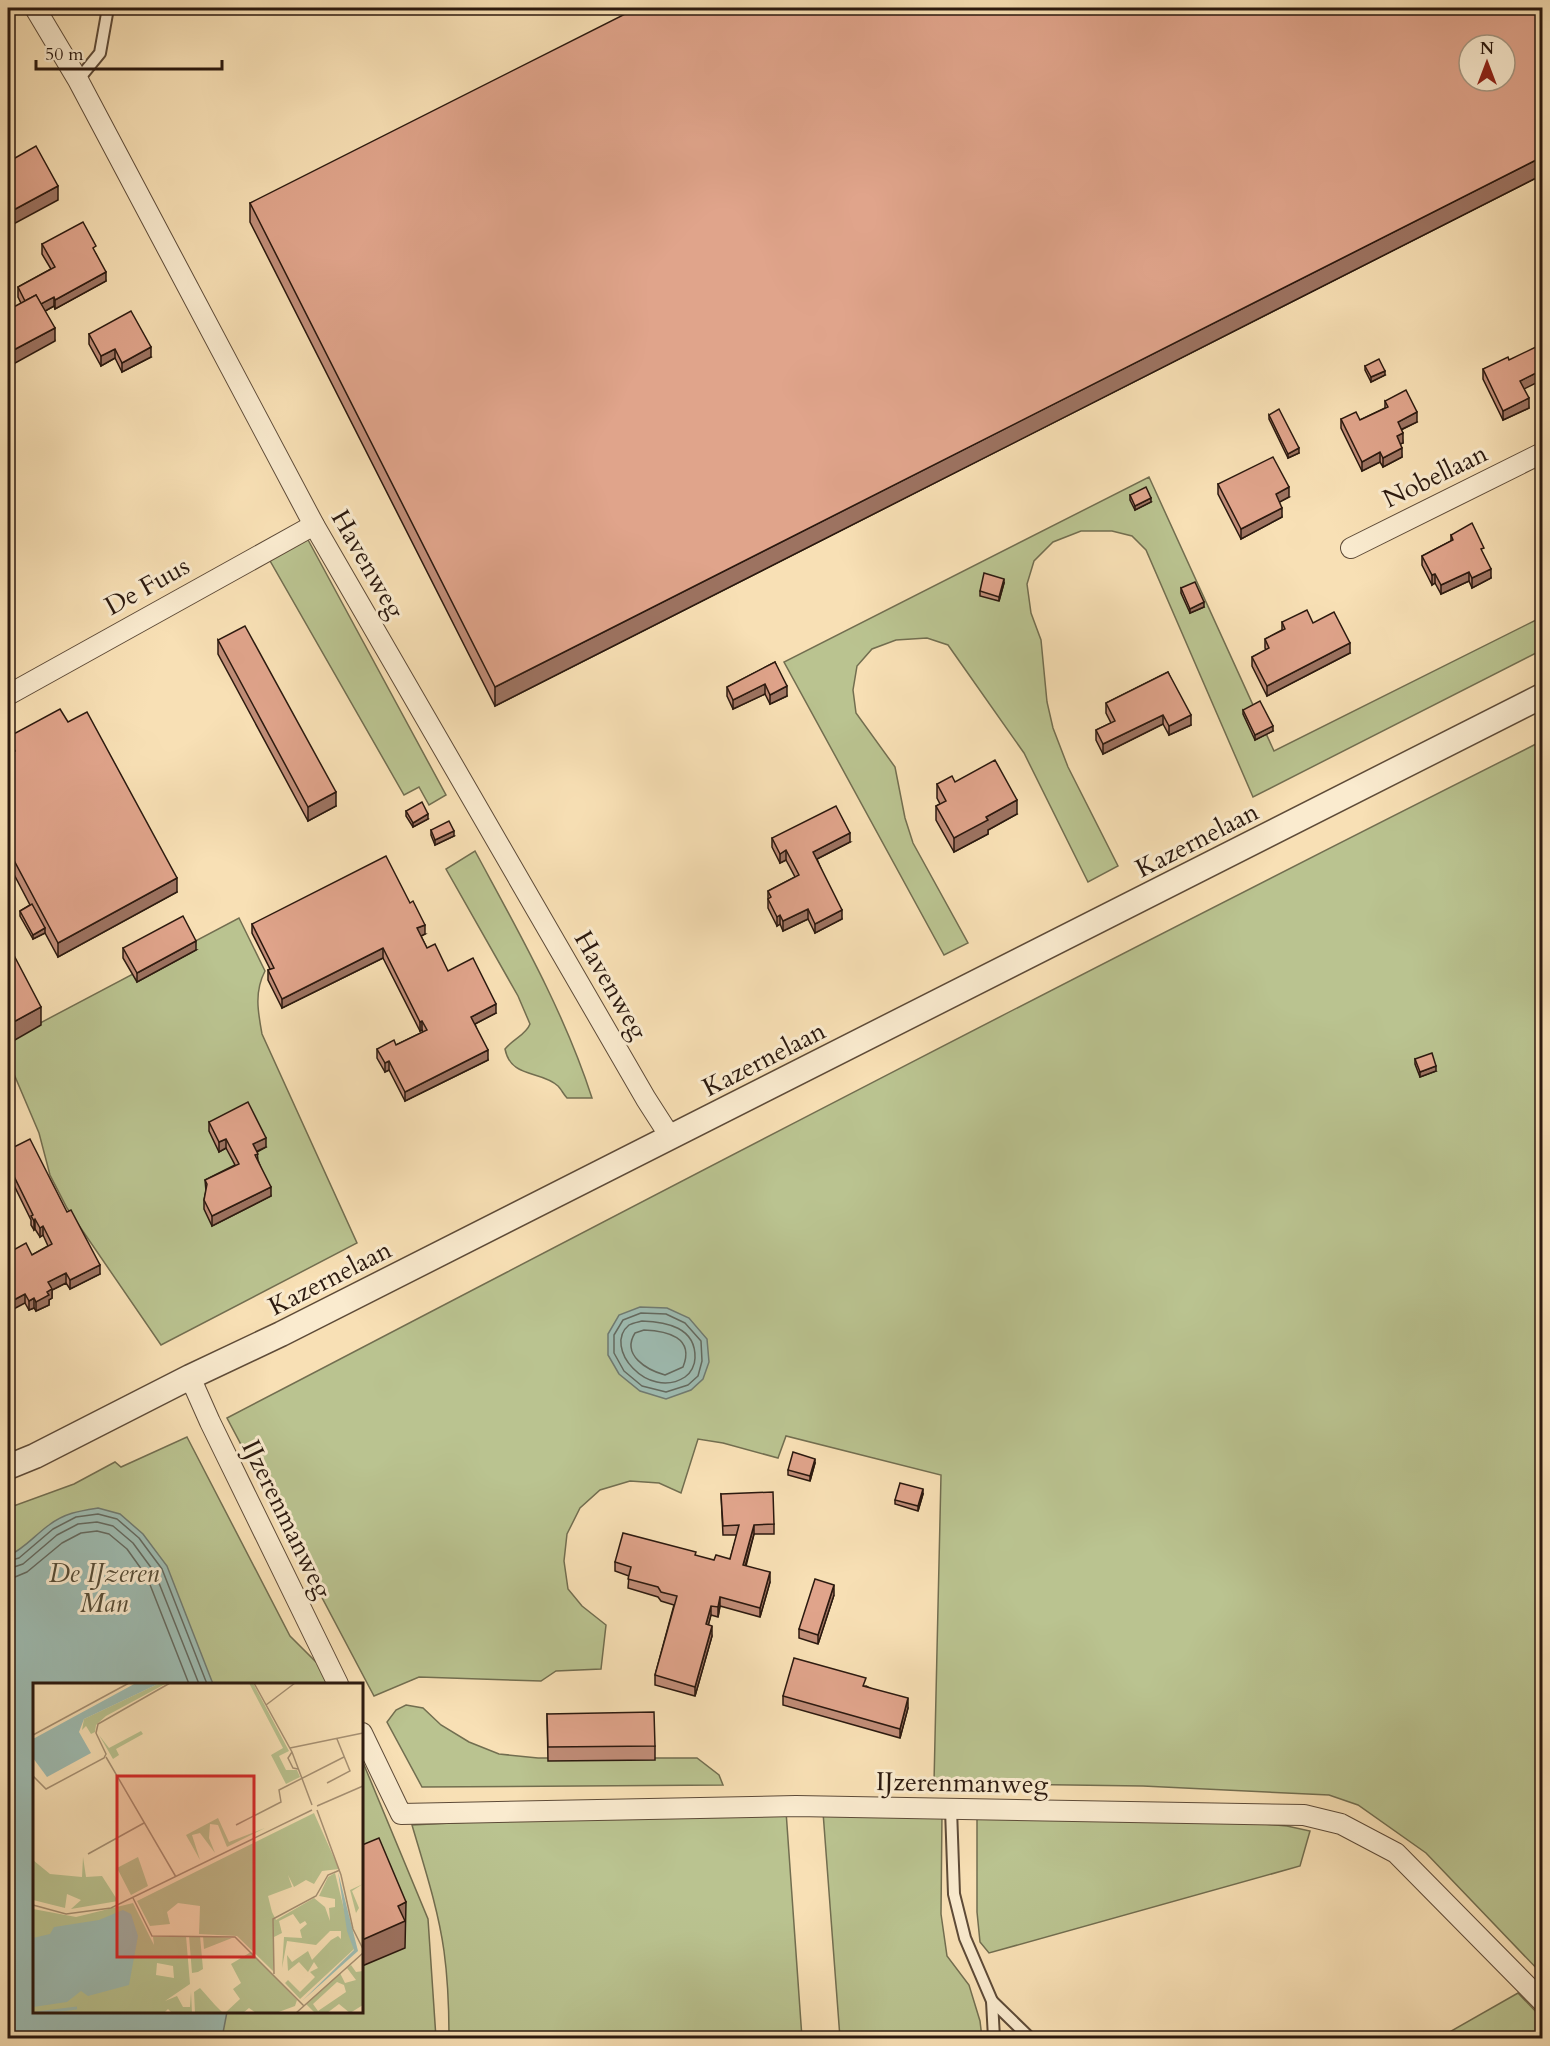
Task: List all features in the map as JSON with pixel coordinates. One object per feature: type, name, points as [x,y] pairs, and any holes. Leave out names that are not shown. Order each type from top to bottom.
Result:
[{"type":"street","name":"Havenweg","points":[[35,8],[78,80],[314,525],[634,1079],[671,1138]]},
{"type":"street","name":"Nobellaan","points":[[1351,548],[1542,453]]},
{"type":"street","name":"De Fuus","points":[[8,695],[314,525]]},
{"type":"street","name":"Kazernelaan","points":[[8,1467],[35,1456],[190,1377],[292,1329],[1542,696]]},
{"type":"street","name":"IJzerenmanweg","points":[[190,1377],[338,1683]]},
{"type":"street","name":"IJzerenmanweg","points":[[363,1734],[401,1814],[796,1806],[1304,1815],[1341,1824],[1396,1853],[1542,2001]]},
{"type":"lane","points":[[78,80],[100,53],[108,8]]},
{"type":"lane","points":[[951,1809],[954,1894],[964,1938],[992,2001],[994,2038]]},
{"type":"lane","points":[[992,2001],[1030,2038]]},
{"type":"green space","points":[[1149,477],[1274,751],[1542,617],[1542,650],[1253,797],[1146,550],[1132,536],[1112,531],[1081,531],[1053,542],[1034,561],[1027,584],[1031,613],[1041,640],[1047,702],[1053,728],[1068,767],[1118,866],[1088,882],[1024,753],[948,645],[927,638],[896,640],[872,649],[857,666],[853,690],[856,713],[895,767],[905,818],[913,843],[968,943],[944,955],[784,662]]},
{"type":"green space","points":[[307,538],[446,795],[429,805],[419,787],[404,795],[269,559]]},
{"type":"green space","points":[[1542,741],[1542,1974],[1426,1853],[1358,1805],[1329,1795],[1143,1786],[934,1783],[941,1475],[786,1436],[778,1458],[723,1443],[698,1439],[681,1493],[659,1483],[630,1481],[600,1490],[580,1508],[567,1534],[564,1561],[568,1589],[582,1606],[606,1625],[601,1669],[556,1671],[541,1681],[419,1677],[374,1696],[227,1418],[1048,992]]},
{"type":"green space","points":[[475,851],[524,941],[554,1003],[592,1098],[567,1098],[551,1081],[520,1070],[508,1059],[505,1049],[526,1031],[530,1024],[518,996],[446,869]]},
{"type":"green space","points":[[239,918],[265,971],[258,994],[262,1034],[357,1243],[161,1345],[67,1208],[50,1175],[39,1133],[8,1060],[8,1040]]},
{"type":"green space","name":"De IJzeren Man","points":[[187,1437],[290,1636],[324,1670],[330,1683],[33,1683],[33,2013],[363,2013],[363,1762],[428,1919],[436,2038],[8,2038],[8,1508],[74,1484],[115,1462],[121,1467]]},
{"type":"green space","points":[[406,1705],[423,1708],[441,1725],[469,1742],[499,1754],[538,1758],[697,1758],[719,1775],[723,1785],[422,1787],[387,1722],[396,1710]]},
{"type":"green space","points":[[710,1810],[786,1811],[802,2038],[449,2038],[447,1984],[441,1935],[412,1825]]},
{"type":"green space","points":[[823,1812],[942,1814],[941,1914],[947,1956],[969,1985],[980,2021],[982,2038],[840,2038]]},
{"type":"green space","points":[[977,1815],[1203,1819],[1287,1826],[1310,1831],[1300,1866],[989,1953],[980,1942],[977,1912]]},
{"type":"green space","points":[[1518,1993],[1542,2018],[1542,2038],[1439,2038]]},
{"type":"water","points":[[640,1307],[667,1308],[689,1318],[707,1339],[709,1362],[703,1379],[691,1390],[666,1399],[640,1391],[619,1374],[608,1355],[608,1334],[619,1315]]},
{"type":"water","points":[[98,1508],[120,1514],[143,1534],[167,1566],[213,1683],[33,1683],[33,2013],[227,2013],[222,2038],[8,2038],[8,1556],[55,1521],[78,1512]]},
{"type":"building","points":[[637,8],[1542,8],[1542,157],[495,687],[250,203]]},
{"type":"building","points":[[36,146],[58,186],[8,213],[8,162]]},
{"type":"building","points":[[83,222],[106,272],[55,300],[54,297],[41,304],[36,295],[25,301],[18,287],[55,267],[42,244]]},
{"type":"building","points":[[36,295],[55,328],[8,353],[8,310]]},
{"type":"building","points":[[131,311],[151,347],[122,363],[115,349],[101,356],[89,334]]},
{"type":"building","points":[[1542,344],[1542,370],[1520,381],[1529,398],[1503,411],[1483,369],[1508,357],[1509,360]]},
{"type":"building","points":[[1379,359],[1385,371],[1371,377],[1365,366]]},
{"type":"building","points":[[1406,390],[1417,412],[1398,422],[1403,433],[1397,436],[1402,448],[1383,458],[1380,452],[1362,462],[1341,419],[1356,412],[1360,420],[1388,407],[1385,401]]},
{"type":"building","points":[[1279,409],[1299,448],[1288,454],[1269,415]]},
{"type":"building","points":[[1273,457],[1289,487],[1276,494],[1282,508],[1241,529],[1218,484]]},
{"type":"building","points":[[1146,487],[1151,498],[1135,506],[1130,495]]},
{"type":"building","points":[[1472,523],[1491,569],[1472,578],[1469,572],[1441,585],[1435,574],[1432,575],[1422,556],[1453,540],[1451,535]]},
{"type":"building","points":[[984,573],[1004,579],[999,597],[980,591]]},
{"type":"building","points":[[1195,582],[1204,602],[1190,609],[1181,588]]},
{"type":"building","points":[[1307,610],[1313,623],[1334,612],[1350,643],[1267,686],[1252,657],[1269,648],[1265,639],[1285,629],[1282,622]]},
{"type":"building","points":[[245,626],[336,792],[308,807],[218,640]]},
{"type":"building","points":[[775,662],[787,686],[770,695],[765,684],[733,700],[727,687]]},
{"type":"building","points":[[1168,672],[1191,715],[1169,726],[1163,715],[1103,744],[1096,730],[1115,721],[1106,703]]},
{"type":"building","points":[[1260,701],[1273,726],[1255,735],[1243,710]]},
{"type":"building","points":[[60,709],[68,722],[87,712],[177,878],[58,943],[8,849],[8,755],[15,751],[8,737]]},
{"type":"building","points":[[995,760],[1017,800],[986,817],[988,820],[954,838],[936,806],[946,801],[937,784],[952,776],[955,782]]},
{"type":"building","points":[[422,802],[428,814],[413,823],[406,811]]},
{"type":"building","points":[[836,806],[850,833],[813,852],[842,910],[815,924],[808,909],[783,921],[780,915],[777,917],[768,899],[771,897],[768,891],[799,875],[786,850],[780,854],[772,838]]},
{"type":"building","points":[[449,821],[454,831],[435,840],[431,830]]},
{"type":"building","points":[[386,856],[410,903],[413,901],[425,925],[417,928],[427,948],[435,944],[448,971],[473,958],[496,1004],[471,1017],[488,1050],[405,1092],[389,1061],[385,1063],[377,1049],[394,1040],[396,1045],[427,1030],[422,1021],[420,1022],[383,948],[282,999],[268,970],[274,968],[252,924]]},
{"type":"building","points":[[32,904],[45,928],[33,935],[20,911]]},
{"type":"building","points":[[183,916],[196,941],[137,973],[123,948]]},
{"type":"building","points":[[8,944],[41,1007],[8,1025]]},
{"type":"building","points":[[1432,1053],[1436,1066],[1420,1072],[1415,1059]]},
{"type":"building","points":[[248,1102],[266,1138],[253,1144],[258,1154],[255,1155],[271,1187],[212,1216],[204,1200],[207,1184],[205,1180],[239,1164],[226,1139],[219,1142],[209,1122]]},
{"type":"building","points":[[30,1139],[67,1212],[71,1210],[100,1265],[70,1280],[66,1273],[48,1282],[52,1289],[47,1292],[49,1295],[36,1302],[34,1298],[29,1301],[25,1294],[8,1303],[8,1267],[13,1264],[8,1253],[26,1243],[32,1255],[52,1244],[43,1226],[40,1228],[31,1216],[33,1215],[8,1164],[8,1150]]},
{"type":"building","points":[[793,1452],[815,1459],[810,1476],[788,1470]]},
{"type":"building","points":[[900,1483],[923,1489],[918,1506],[895,1500]]},
{"type":"building","points":[[773,1492],[774,1524],[754,1525],[743,1565],[770,1572],[760,1608],[720,1597],[718,1607],[711,1606],[706,1624],[712,1626],[695,1687],[655,1675],[677,1596],[661,1592],[658,1587],[628,1579],[631,1567],[615,1562],[623,1533],[696,1552],[695,1555],[714,1560],[716,1555],[730,1559],[739,1525],[723,1526],[721,1494]]},
{"type":"building","points":[[815,1579],[834,1585],[818,1635],[799,1629]]},
{"type":"building","points":[[794,1658],[866,1678],[863,1686],[908,1698],[900,1729],[783,1696]]},
{"type":"building","points":[[654,1712],[655,1746],[548,1747],[547,1714]]},
{"type":"building","points":[[379,1838],[406,1902],[398,1906],[405,1921],[363,1940],[363,1845]]}]
